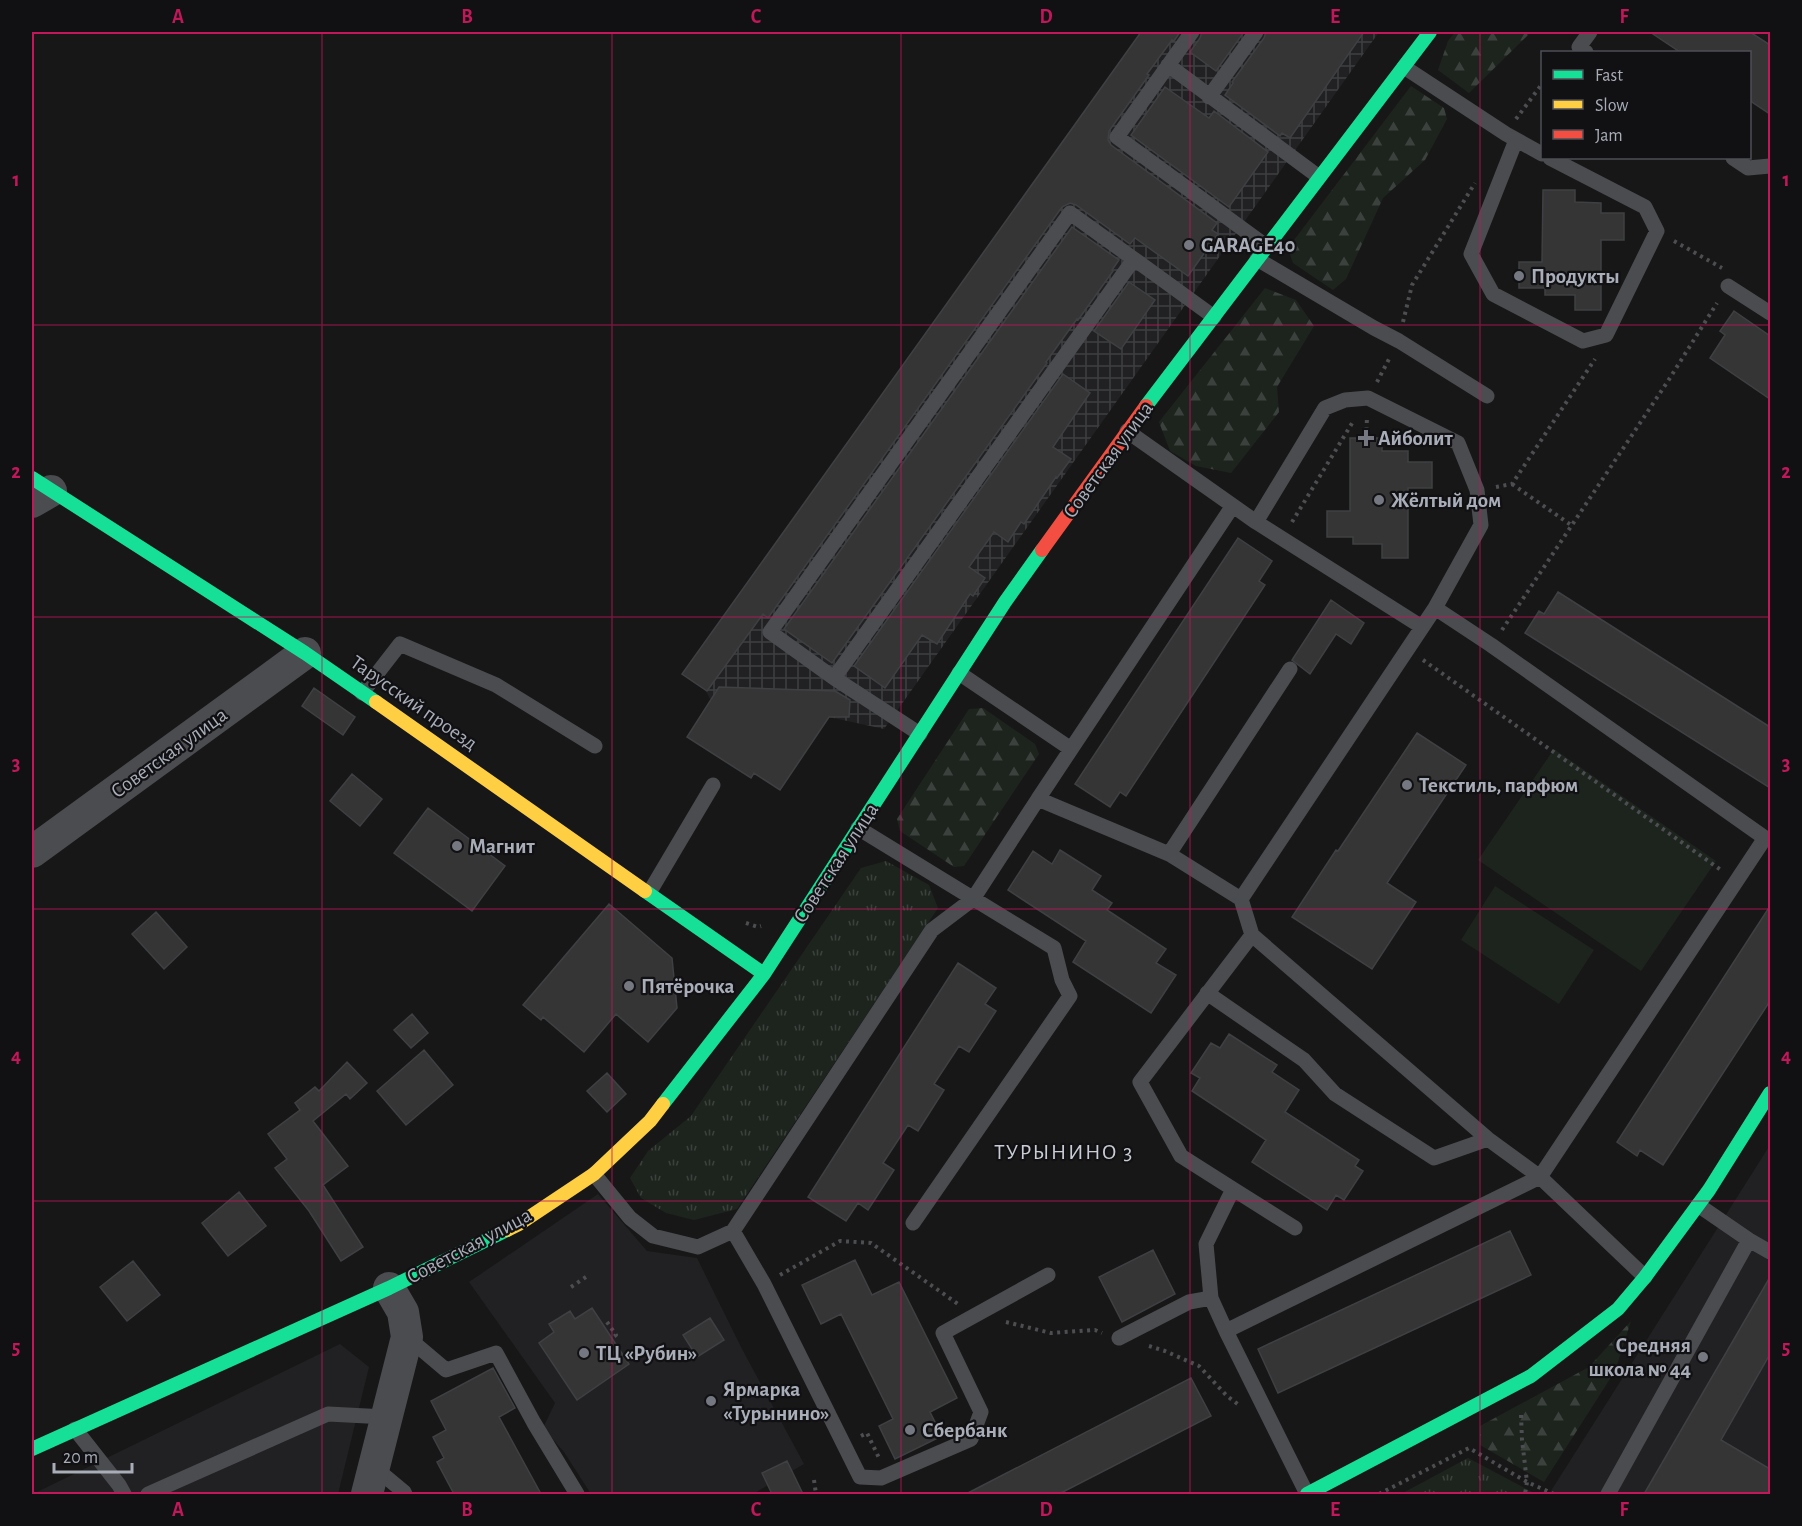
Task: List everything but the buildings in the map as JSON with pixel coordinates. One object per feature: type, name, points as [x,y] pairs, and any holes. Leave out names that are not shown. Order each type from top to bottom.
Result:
[{"type":"main road","name":"Советская улица","points":[[32,1449],[389,1288],[519,1224],[594,1174],[650,1121],[764,974],[1005,602],[1127,431],[1430,32]]},
{"type":"main road","name":"Тарусский проезд","points":[[38,491],[305,653],[764,974]]},
{"type":"main road","points":[[1307,1494],[1532,1376],[1618,1309],[1645,1277],[1698,1205],[1770,1093]]},
{"type":"street","name":"Советская улица","points":[[32,852],[305,653]]},
{"type":"street","points":[[371,1481],[407,1337],[403,1312],[389,1288]]},
{"type":"lane","points":[[1192,32],[1117,136],[1262,252],[1374,328],[1487,396]]},
{"type":"lane","points":[[1209,97],[1256,32]]},
{"type":"lane","points":[[1585,51],[1579,47],[1590,32]]},
{"type":"lane","points":[[1168,65],[1319,177]]},
{"type":"lane","points":[[1404,67],[1511,137],[1541,153]]},
{"type":"lane","points":[[1511,137],[1472,254],[1492,294],[1583,341],[1606,335],[1657,231],[1645,207],[1552,159]]},
{"type":"lane","points":[[1734,159],[1748,168],[1770,166]]},
{"type":"lane","points":[[920,734],[834,678],[770,632],[1070,213],[1214,317]]},
{"type":"lane","points":[[834,678],[1134,259]]},
{"type":"lane","points":[[1728,286],[1770,313]]},
{"type":"lane","points":[[1241,899],[1435,608],[1481,525],[1477,490],[1458,443],[1368,398],[1345,400],[1325,408],[1256,522]]},
{"type":"lane","points":[[1127,431],[1232,507],[1422,627]]},
{"type":"lane","points":[[594,1174],[630,1218],[653,1236],[698,1247],[733,1231],[932,930],[973,899],[1232,507]]},
{"type":"lane","points":[[1226,1331],[1540,1177],[1765,838],[1435,608]]},
{"type":"lane","points":[[362,693],[400,644],[496,685],[595,746]]},
{"type":"lane","points":[[1169,854],[1290,669]]},
{"type":"lane","points":[[959,673],[1071,749]]},
{"type":"lane","points":[[649,893],[713,785]]},
{"type":"lane","points":[[1038,799],[1169,854],[1241,899],[1252,935],[1488,1140],[1540,1177],[1645,1277]]},
{"type":"lane","points":[[858,828],[1054,948],[1062,980],[1070,996],[913,1223]]},
{"type":"lane","points":[[1252,935],[1140,1082],[1181,1156],[1295,1228]]},
{"type":"lane","points":[[1207,993],[1304,1060],[1335,1094],[1434,1158],[1488,1140]]},
{"type":"lane","points":[[1233,1189],[1206,1244],[1211,1298],[1307,1494]]},
{"type":"lane","points":[[1698,1205],[1770,1252]]},
{"type":"lane","points":[[733,1231],[764,1284],[860,1477],[881,1478],[971,1439],[981,1412],[943,1333],[1048,1275]]},
{"type":"lane","points":[[1608,1494],[1749,1240]]},
{"type":"lane","points":[[1119,1338],[1189,1302],[1211,1298]]},
{"type":"lane","points":[[407,1337],[446,1370],[496,1353],[534,1423],[577,1494]]},
{"type":"lane","points":[[148,1494],[328,1414],[387,1418]]},
{"type":"lane","points":[[75,1429],[124,1494]]},
{"type":"lane","points":[[371,1481],[405,1494]]},
{"type":"path","points":[[1511,137],[1541,86]]},
{"type":"path","points":[[1282,538],[1368,398],[1399,341],[1412,285],[1480,174]]},
{"type":"path","points":[[1491,645],[1668,381],[1728,286],[1727,271],[1657,231]]},
{"type":"path","points":[[1512,484],[1594,362],[1606,335]]},
{"type":"path","points":[[1366,438],[1368,398]]},
{"type":"path","points":[[1477,490],[1512,484],[1571,525]]},
{"type":"path","points":[[1408,648],[1736,881]]},
{"type":"path","points":[[744,922],[758,927],[766,925]]},
{"type":"path","points":[[764,1284],[840,1241],[871,1243],[975,1316],[1051,1333],[1095,1330],[1165,1351],[1199,1366],[1227,1396],[1276,1432]]},
{"type":"path","points":[[571,1287],[589,1275]]},
{"type":"path","points":[[607,1322],[616,1335],[612,1338]]},
{"type":"path","points":[[1521,1412],[1527,1482],[1525,1494]]},
{"type":"path","points":[[1379,1494],[1469,1448],[1527,1482],[1554,1494]]},
{"type":"path","points":[[814,1480],[816,1494]]},
{"type":"shaded area","points":[[1141,32],[1379,32],[884,729],[829,717],[720,719],[705,689],[682,674]]},
{"type":"shaded area","name":"Средняя школа № 44","points":[[1770,1145],[1770,1494],[1549,1494],[1722,1221]]},
{"type":"shaded area","points":[[598,1194],[647,1251],[697,1258],[742,1349],[804,1464],[753,1494],[591,1494],[564,1452],[543,1428],[555,1403],[469,1282]]},
{"type":"shaded area","points":[[340,1344],[369,1367],[338,1494],[33,1494]]},
{"type":"green space","points":[[1455,32],[1531,32],[1469,93],[1438,70],[1448,41]]},
{"type":"green space","points":[[1411,86],[1444,108],[1447,119],[1425,160],[1383,198],[1346,279],[1333,290],[1293,263],[1288,248]]},
{"type":"green space","points":[[1265,288],[1296,300],[1314,326],[1277,387],[1279,412],[1231,473],[1196,466],[1170,451],[1159,422]]},
{"type":"green space","points":[[983,708],[1035,744],[1039,754],[964,866],[954,867],[900,831],[897,819],[969,709]]},
{"type":"green space","points":[[1554,749],[1716,861],[1641,971],[1478,860]]},
{"type":"green space","points":[[886,861],[929,885],[938,908],[737,1209],[694,1220],[666,1213],[641,1198],[630,1178],[648,1151],[691,1116],[861,868]]},
{"type":"green space","points":[[1495,886],[1594,950],[1559,1004],[1461,940]]},
{"type":"green space","points":[[1631,1321],[1615,1371],[1544,1482],[1480,1445],[1480,1426],[1589,1367]]},
{"type":"green space","points":[[1468,1458],[1536,1494],[1401,1494]]},
{"type":"traffic: fast","points":[[1146,406],[1430,32]]},
{"type":"traffic: fast","points":[[32,478],[305,653],[376,702]]},
{"type":"traffic: fast","points":[[663,1104],[764,974],[1005,602],[1042,550]]},
{"type":"traffic: fast","points":[[645,891],[764,974]]},
{"type":"traffic: fast","points":[[1307,1494],[1531,1376],[1618,1309],[1645,1277],[1709,1190],[1770,1093]]},
{"type":"traffic: fast","points":[[32,1449],[389,1288],[507,1230]]},
{"type":"traffic: slow","points":[[376,702],[645,891]]},
{"type":"traffic: slow","points":[[507,1230],[594,1174],[650,1121],[663,1104]]},
{"type":"traffic: jam","points":[[1042,550],[1146,406]]},
{"type":"place","name":"GARAGE40","points":[[1189,245]]},
{"type":"place","name":"Продукты","points":[[1519,276]]},
{"type":"place","name":"Айболит","points":[[1366,438]]},
{"type":"place","name":"Жёлтый дом","points":[[1379,500]]},
{"type":"place","name":"Текстиль, парфюм","points":[[1407,785]]},
{"type":"place","name":"Магнит","points":[[457,846]]},
{"type":"place","name":"Пятёрочка","points":[[629,986]]},
{"type":"place","name":"ТЦ «Рубин»","points":[[584,1353]]},
{"type":"place","name":"Средняя школа № 44","points":[[1703,1357]]},
{"type":"place","name":"Ярмарка «Турынино»","points":[[711,1401]]},
{"type":"place","name":"Сбербанк","points":[[910,1430]]},
{"type":"district","name":"ТУРЫНИНО 3","points":[[1064,1152]]}]
